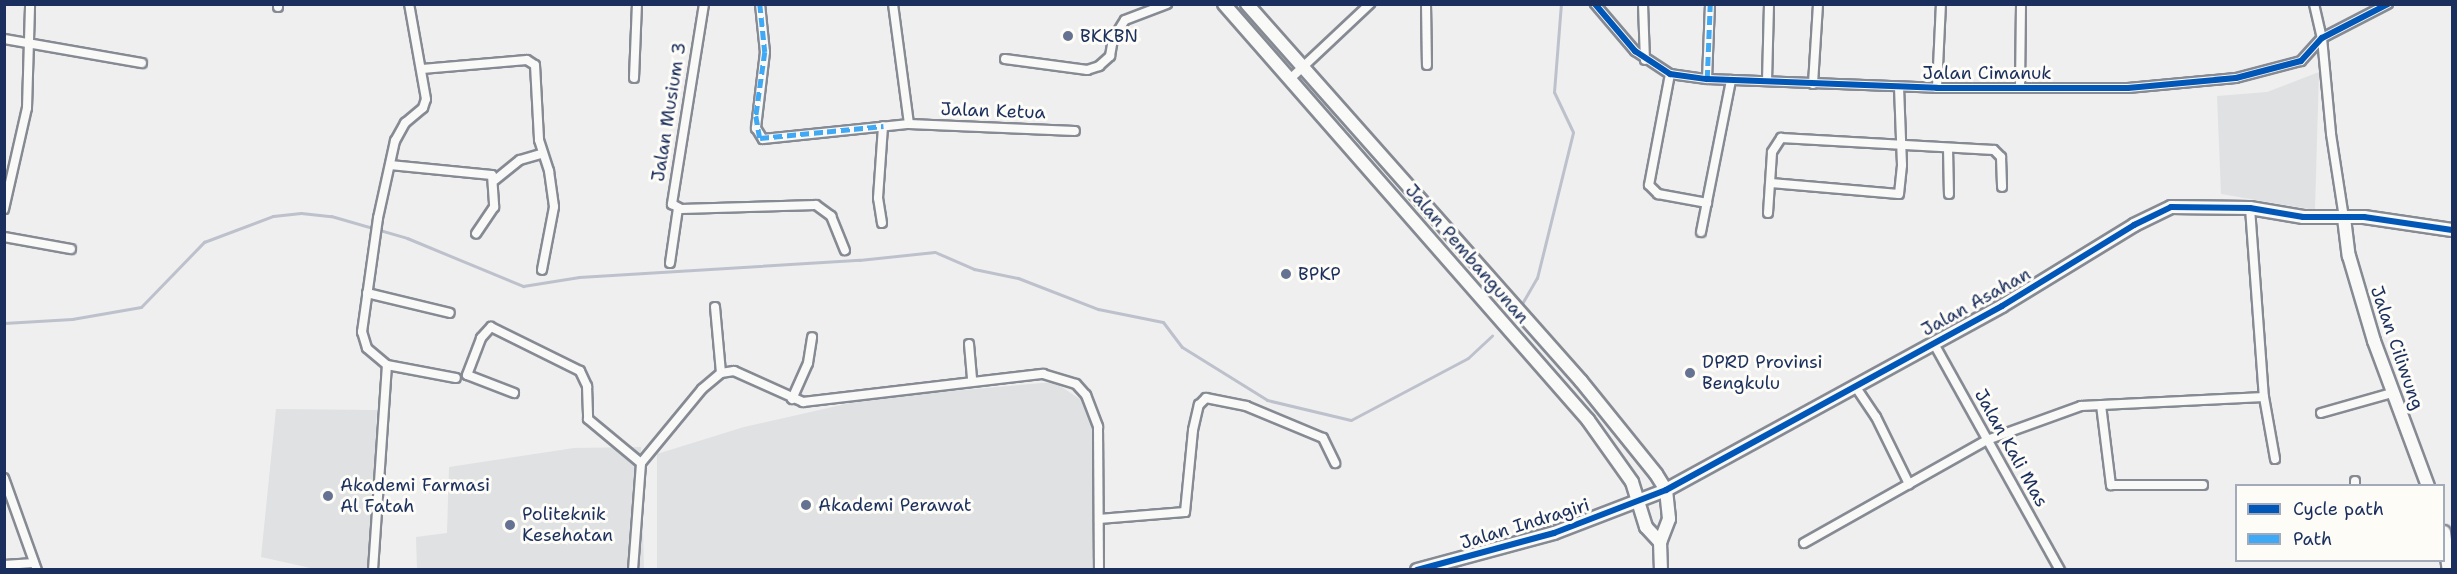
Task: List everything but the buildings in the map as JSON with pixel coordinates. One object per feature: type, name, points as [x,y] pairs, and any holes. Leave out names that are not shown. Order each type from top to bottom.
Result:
[{"type":"street","points":[[4,209],[27,108],[27,42],[30,4]]},
{"type":"street","points":[[409,4],[422,69],[423,108],[399,132],[390,165],[375,234],[362,332],[367,348],[387,365],[456,378]]},
{"type":"street","points":[[634,78],[637,4]]},
{"type":"street","name":"Jalan Musium 3","points":[[670,263],[678,208],[672,199],[704,4]]},
{"type":"street","name":"Jalan Ketua","points":[[760,4],[765,52],[756,116],[760,138],[909,124],[1075,131]]},
{"type":"street","points":[[893,4],[909,124]]},
{"type":"street","points":[[1005,59],[1087,70],[1099,66],[1110,56],[1118,27],[1125,20],[1167,4]]},
{"type":"street","name":"Jalan Pembangunan","points":[[1224,4],[1454,265],[1602,438],[1632,482],[1646,526],[1660,542]]},
{"type":"street","name":"Jalan Pembangunan","points":[[1247,4],[1581,381],[1666,490]]},
{"type":"street","points":[[1290,79],[1370,4]]},
{"type":"street","points":[[1426,4],[1426,65]]},
{"type":"street","name":"Jalan Cimanuk","points":[[1595,4],[1645,60],[1670,74],[1707,80],[1899,88],[2128,88],[2236,78],[2301,60],[2322,38],[2388,4]]},
{"type":"street","points":[[1643,4],[1645,60]]},
{"type":"street","points":[[1707,80],[1710,4]]},
{"type":"street","points":[[1767,81],[1769,4]]},
{"type":"street","points":[[1813,84],[1818,4]]},
{"type":"street","points":[[1937,88],[1941,4]]},
{"type":"street","points":[[2020,87],[2021,4]]},
{"type":"street","points":[[2314,4],[2322,38],[2331,134],[2344,218],[2363,225],[2452,238]]},
{"type":"street","points":[[4,39],[142,63]]},
{"type":"street","points":[[422,69],[532,61],[542,154],[549,171],[554,207],[542,270]]},
{"type":"street","points":[[1670,74],[1649,185],[1658,194],[1707,202]]},
{"type":"street","points":[[1701,232],[1731,80]]},
{"type":"street","points":[[1771,183],[1896,195],[1902,191],[1899,88]]},
{"type":"street","points":[[882,223],[878,198],[883,126]]},
{"type":"street","points":[[1768,213],[1774,144],[1781,138],[1998,152],[2002,187]]},
{"type":"street","points":[[1948,148],[1949,194]]},
{"type":"street","points":[[495,180],[520,160],[542,154]]},
{"type":"street","points":[[390,165],[479,171],[492,175],[495,180],[494,207],[476,234]]},
{"type":"street","points":[[678,208],[816,205],[831,216],[844,250]]},
{"type":"street","name":"Jalan Asahan","points":[[1639,502],[1666,490],[2028,291],[2158,212],[2189,205],[2250,208],[2303,218],[2364,217],[2452,230]]},
{"type":"street","points":[[2250,208],[2264,397],[2275,459]]},
{"type":"street","name":"Jalan Ciliwung","points":[[2344,218],[2349,256],[2392,393],[2427,484]]},
{"type":"street","points":[[4,237],[71,249]]},
{"type":"street","points":[[1454,265],[1465,252]]},
{"type":"street","points":[[367,293],[450,313]]},
{"type":"street","points":[[715,307],[721,372]]},
{"type":"street","points":[[514,393],[467,375],[480,338],[491,327],[580,371],[587,386],[588,419],[641,463]]},
{"type":"street","points":[[792,399],[808,363],[812,338]]},
{"type":"street","name":"Jalan Kali Mas","points":[[1933,342],[2060,570]]},
{"type":"street","points":[[969,344],[972,380]]},
{"type":"street","points":[[373,570],[387,365]]},
{"type":"street","points":[[721,372],[747,375],[792,399],[814,402],[972,380],[1043,374],[1076,384],[1092,408],[1098,427],[1099,570]]},
{"type":"street","points":[[633,570],[641,463],[696,396],[721,372]]},
{"type":"street","points":[[1855,386],[1876,417],[1909,484]]},
{"type":"street","points":[[2321,413],[2392,393]]},
{"type":"street","points":[[1804,543],[1987,440],[2081,406],[2264,397]]},
{"type":"street","points":[[1099,519],[1185,512],[1193,430],[1199,405],[1206,398],[1246,406],[1323,438],[1335,463]]},
{"type":"street","points":[[2101,405],[2111,485],[2203,485]]},
{"type":"street","points":[[4,478],[35,566],[4,565]]},
{"type":"street","points":[[1660,570],[1660,542],[1669,519],[1666,490]]},
{"type":"street","name":"Jalan Indragiri","points":[[1417,570],[1554,533],[1639,502]]},
{"type":"street","points":[[2445,542],[2448,570]]},
{"type":"shaded area","points":[[2319,72],[2315,210],[2221,194],[2217,96],[2267,92]]},
{"type":"shaded area","points":[[1054,382],[1095,409],[1097,569],[657,569],[657,454],[744,427],[872,398]]},
{"type":"shaded area","points":[[276,409],[377,410],[369,569],[315,569],[261,557]]},
{"type":"shaded area","points":[[641,447],[644,569],[417,569],[416,537],[447,533],[449,467],[574,448]]},
{"type":"waterway","points":[[1520,307],[1537,278],[1573,132],[1554,92],[1561,4]]},
{"type":"waterway","points":[[4,323],[72,319],[141,307],[204,242],[273,216],[301,213],[331,216],[407,238],[523,286],[579,277],[859,260],[935,252],[974,269],[1018,278],[1098,309],[1163,322],[1182,347],[1267,400],[1351,420],[1468,358],[1492,336]]},
{"type":"marked path","points":[[760,4],[765,52],[756,116],[760,138],[883,126]]},
{"type":"marked path","points":[[1707,79],[1710,4]]},
{"type":"cycle path","points":[[1595,4],[1635,51],[1670,74],[1707,79],[1937,88],[2128,88],[2236,78],[2301,61],[2322,38],[2388,4]]},
{"type":"cycle path","points":[[1417,570],[1554,533],[1666,490],[2002,306],[2134,225],[2171,207],[2250,208],[2303,217],[2364,217],[2452,230]]},
{"type":"place","name":"BKKBN","points":[[1068,36]]},
{"type":"place","name":"BPKP","points":[[1286,274]]},
{"type":"place","name":"DPRD Provinsi Bengkulu","points":[[1690,373]]},
{"type":"place","name":"Akademi Farmasi Al Fatah","points":[[328,496]]},
{"type":"place","name":"Akademi Perawat","points":[[806,505]]},
{"type":"place","name":"Politeknik Kesehatan","points":[[510,525]]}]
